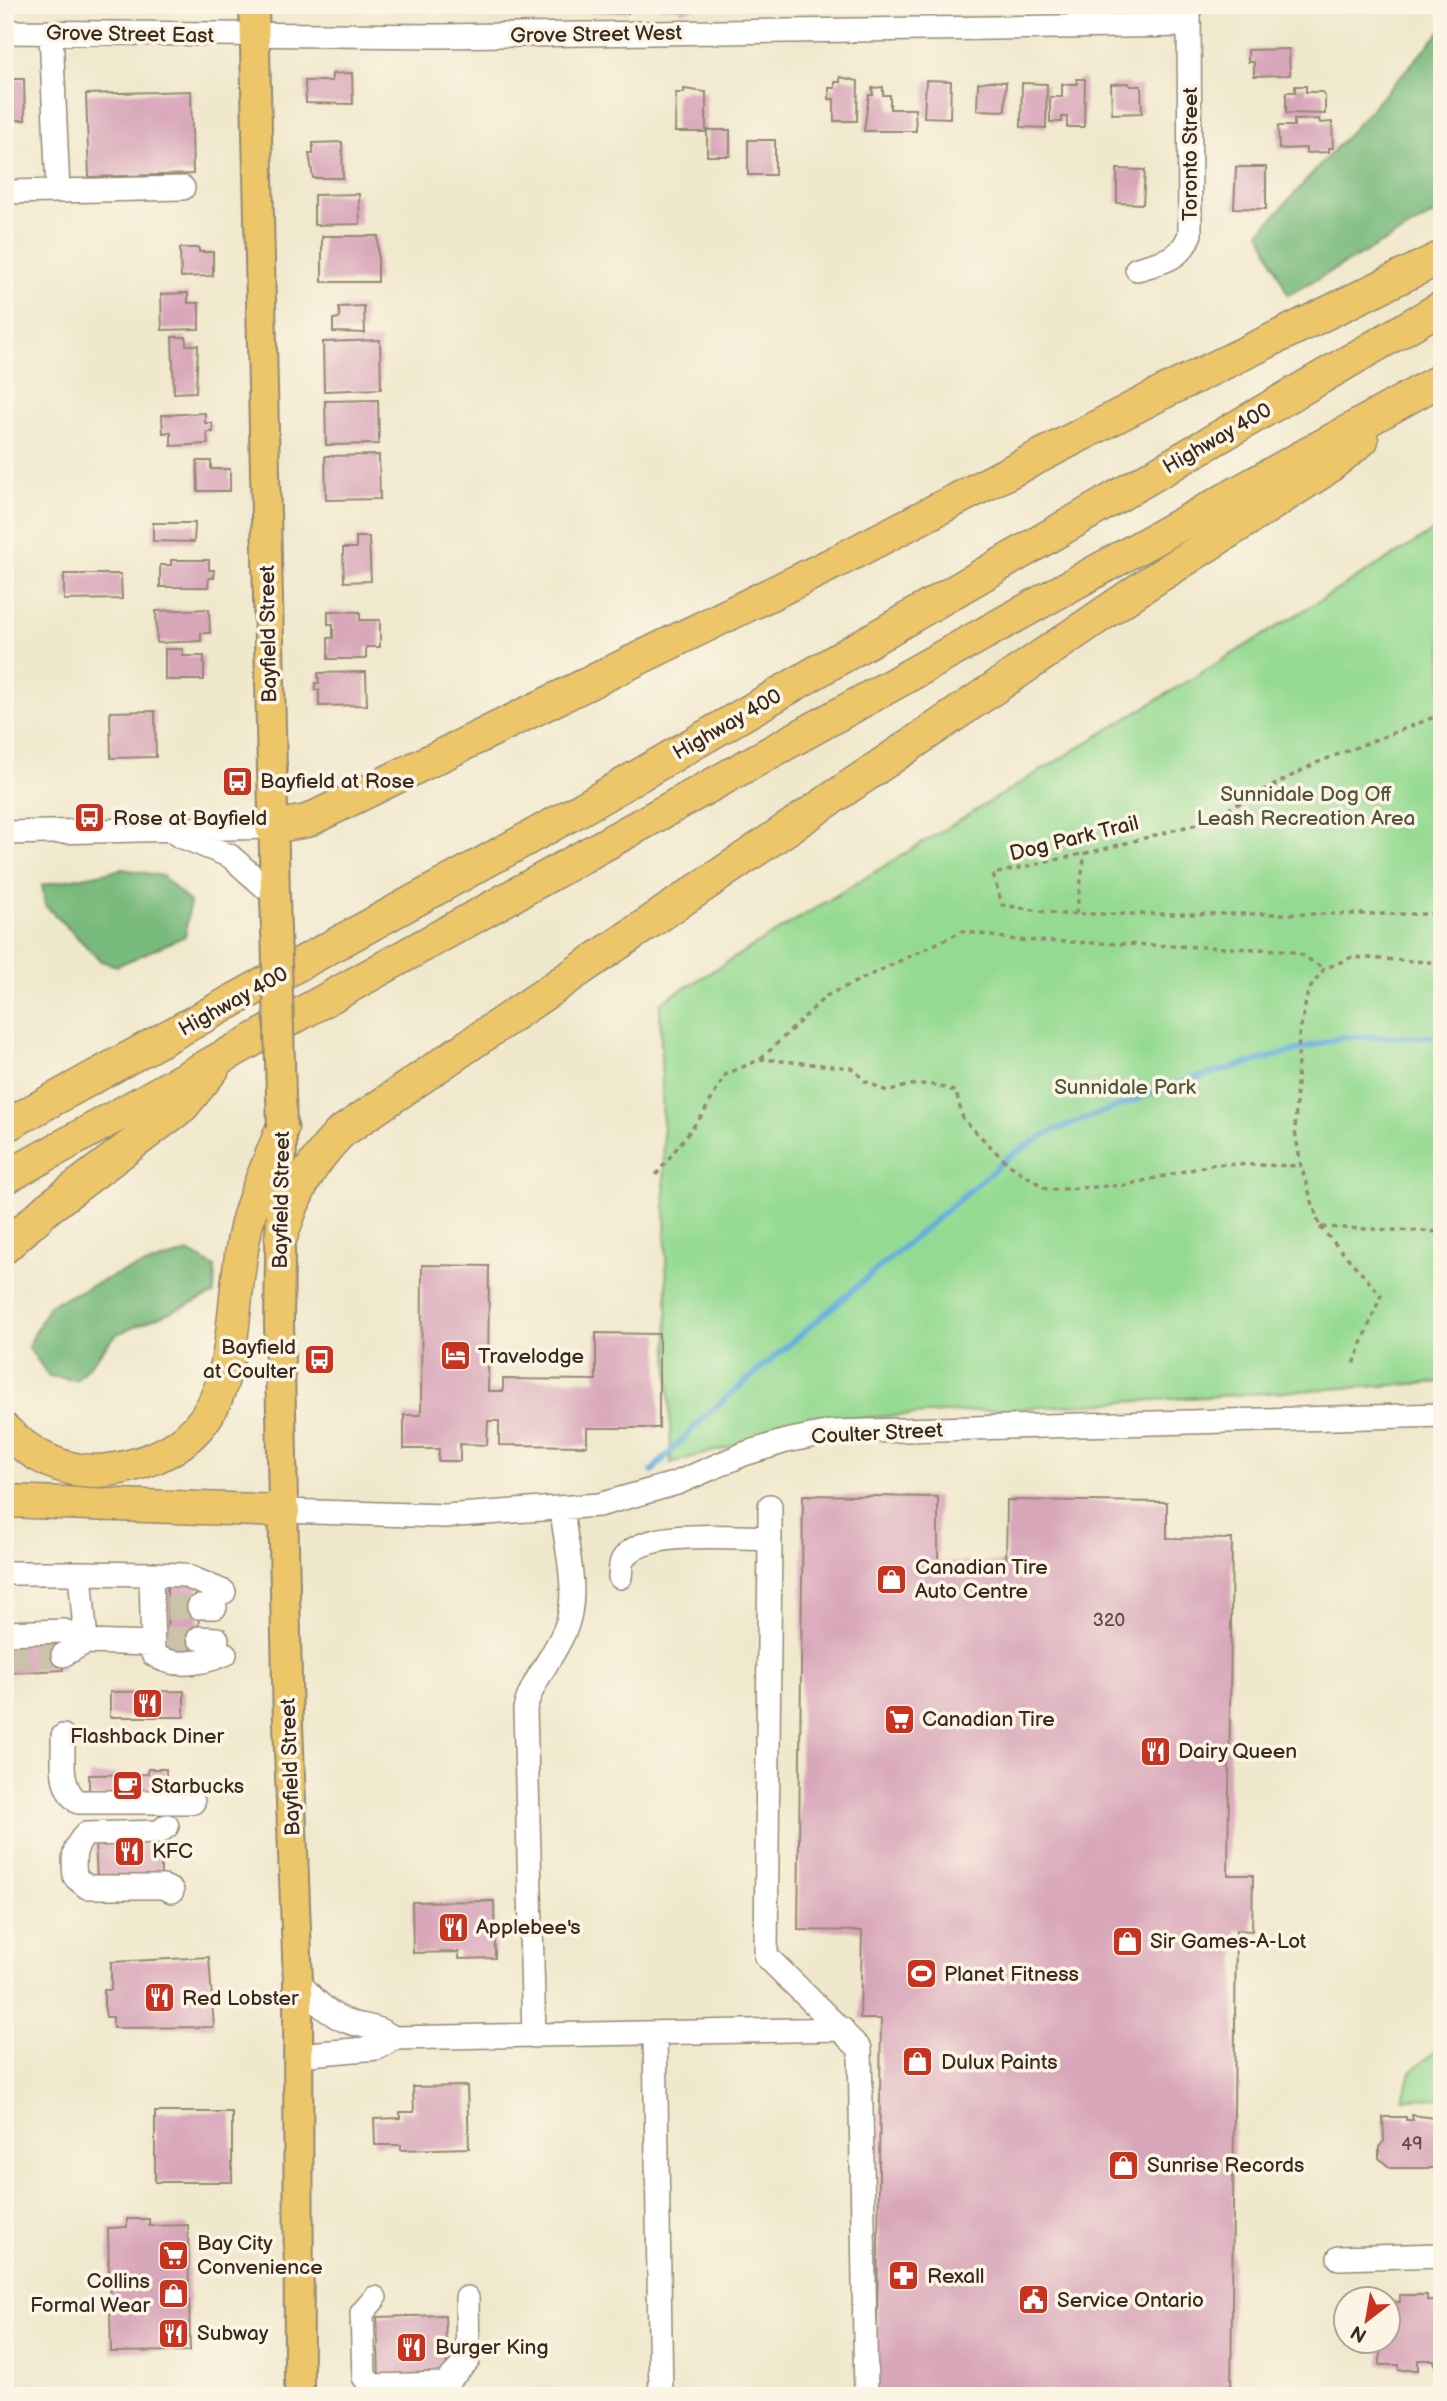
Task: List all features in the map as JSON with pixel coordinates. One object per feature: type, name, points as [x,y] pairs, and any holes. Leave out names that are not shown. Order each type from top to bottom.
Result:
[{"type":"highway","points":[[272,827],[307,821],[836,562],[1162,393],[1442,257]]},
{"type":"highway","name":"Highway 400","points":[[5,1126],[583,807],[1442,307]]},
{"type":"highway","points":[[281,1237],[297,1189],[315,1158],[340,1133],[1147,584],[1322,472],[1436,382]]},
{"type":"highway","name":"Highway 400","points":[[5,1178],[1436,382]]},
{"type":"highway","points":[[5,1247],[47,1208],[183,1106],[224,1055]]},
{"type":"highway","points":[[5,1430],[28,1452],[67,1468],[105,1471],[147,1463],[182,1443],[208,1416],[223,1381],[232,1340],[247,1223],[282,1128]]},
{"type":"highway","points":[[5,1501],[283,1511]]},
{"type":"main road","name":"Bayfield Street","points":[[254,5],[272,827],[282,1128],[283,1511],[298,1981],[299,2396]]},
{"type":"street","name":"Grove Street West","points":[[255,35],[441,36],[1189,15]]},
{"type":"street","name":"Toronto Street","points":[[1137,269],[1170,260],[1185,248],[1190,234],[1189,15]]},
{"type":"street","name":"Grove Street East","points":[[5,32],[255,35]]},
{"type":"street","points":[[51,33],[58,191]]},
{"type":"street","points":[[5,192],[183,188]]},
{"type":"street","points":[[5,833],[272,827]]},
{"type":"street","points":[[166,831],[230,856],[275,896]]},
{"type":"street","name":"Coulter Street","points":[[283,1511],[444,1516],[562,1510],[637,1496],[677,1483],[744,1454],[786,1441],[831,1433],[1442,1415]]},
{"type":"street","points":[[770,1506],[766,1956],[860,2049],[866,2396]]},
{"type":"street","points":[[534,2036],[525,1709],[530,1692],[565,1632],[573,1604],[562,1510]]},
{"type":"street","points":[[620,1577],[622,1561],[636,1547],[661,1538],[770,1538]]},
{"type":"street","points":[[5,1573],[184,1575],[213,1602]]},
{"type":"street","points":[[80,1573],[86,1642]]},
{"type":"street","points":[[151,1574],[159,1608],[157,1640],[153,1654],[165,1663],[207,1662],[214,1644]]},
{"type":"street","points":[[5,1633],[64,1631],[86,1642]]},
{"type":"street","points":[[63,1655],[86,1642],[157,1640]]},
{"type":"street","points":[[63,1736],[64,1786],[67,1794],[78,1802],[193,1802]]},
{"type":"street","points":[[167,1826],[159,1832],[86,1834],[76,1844],[75,1877],[87,1887],[164,1887],[172,1891]]},
{"type":"street","points":[[298,1981],[328,2012],[352,2023],[372,2025],[394,2038]]},
{"type":"street","points":[[298,2054],[377,2048],[394,2038],[655,2035],[842,2029]]},
{"type":"street","points":[[655,2035],[661,2396]]},
{"type":"street","points":[[1339,2258],[1442,2255]]},
{"type":"street","points":[[375,2298],[362,2313],[364,2377],[374,2386],[445,2384],[468,2360],[467,2298]]},
{"type":"path","name":"Dog Park Trail","points":[[1442,714],[1317,763],[1204,821],[993,874],[1002,905],[1076,914],[1442,914]]},
{"type":"path","points":[[1076,914],[1085,853]]},
{"type":"path","points":[[656,1175],[704,1114],[726,1074],[761,1059],[826,996],[963,931],[1016,940],[1283,950],[1298,953],[1324,969]]},
{"type":"path","points":[[1354,1364],[1381,1295],[1320,1227],[1301,1166],[1295,1131],[1299,1036],[1308,990],[1324,969],[1352,957],[1442,963]]},
{"type":"path","points":[[761,1059],[852,1068],[865,1081],[889,1092],[907,1084],[932,1083],[956,1092],[963,1119],[1008,1164],[1048,1190],[1126,1185],[1214,1164],[1301,1166]]},
{"type":"path","points":[[1320,1227],[1442,1232]]},
{"type":"green space","points":[[1442,30],[1442,210],[1288,295],[1260,232]]},
{"type":"green space","name":"Sunnidale Park","points":[[1442,526],[1442,1382],[830,1420],[671,1463],[660,1003]]},
{"type":"green space","points":[[123,869],[162,876],[190,902],[185,936],[117,966],[101,961],[45,905],[42,885]]},
{"type":"green space","points":[[189,1252],[215,1267],[214,1294],[117,1334],[76,1380],[49,1376],[28,1347],[49,1305],[122,1272]]},
{"type":"green space","points":[[1433,2053],[1442,2053],[1442,2098],[1403,2099],[1410,2072]]},
{"type":"building","points":[[527,5],[554,5],[554,14],[527,14]]},
{"type":"building","points":[[591,5],[628,5],[628,13],[591,13]]},
{"type":"building","points":[[660,5],[696,5],[696,8],[679,12],[679,8],[660,8]]},
{"type":"building","points":[[1289,49],[1290,75],[1254,76],[1254,62],[1248,62],[1248,50]]},
{"type":"building","points":[[352,73],[353,104],[306,103],[305,81],[332,81],[332,74]]},
{"type":"building","points":[[840,77],[858,81],[857,121],[834,121],[834,99],[829,99],[829,88],[835,88],[835,82],[840,82]]},
{"type":"building","points":[[5,79],[24,79],[25,120],[14,120],[14,137],[5,137]]},
{"type":"building","points":[[1077,79],[1085,79],[1084,127],[1067,127],[1067,117],[1062,117],[1062,122],[1050,122],[1050,97],[1062,97],[1062,84],[1077,84]]},
{"type":"building","points":[[926,80],[951,81],[950,118],[924,117]]},
{"type":"building","points":[[1006,82],[1005,111],[977,110],[978,83]]},
{"type":"building","points":[[1022,83],[1047,84],[1046,128],[1021,127]]},
{"type":"building","points":[[1129,83],[1130,86],[1141,86],[1142,113],[1112,114],[1111,84]]},
{"type":"building","points":[[1295,86],[1306,86],[1306,92],[1322,92],[1325,96],[1325,114],[1286,113],[1286,92],[1295,92]]},
{"type":"building","points":[[883,87],[883,95],[890,95],[890,109],[915,109],[916,131],[864,131],[869,95],[873,95],[872,88]]},
{"type":"building","points":[[684,89],[706,92],[706,132],[675,132],[676,93],[684,93]]},
{"type":"building","points":[[191,91],[193,174],[89,177],[86,94]]},
{"type":"building","points":[[1319,119],[1320,123],[1332,122],[1333,148],[1329,148],[1329,152],[1306,153],[1306,148],[1279,149],[1278,126],[1294,126],[1294,120]]},
{"type":"building","points":[[707,130],[730,130],[730,156],[707,156]]},
{"type":"building","points":[[748,140],[775,140],[775,175],[748,175]]},
{"type":"building","points":[[342,142],[343,178],[313,178],[309,154],[313,154],[313,143]]},
{"type":"building","points":[[1236,167],[1266,167],[1266,209],[1234,208]]},
{"type":"building","points":[[1117,169],[1145,170],[1143,204],[1117,203]]},
{"type":"building","points":[[359,194],[360,224],[314,225],[314,195]]},
{"type":"building","points":[[322,236],[378,236],[378,282],[322,282]]},
{"type":"building","points":[[180,248],[199,248],[199,252],[213,252],[213,276],[181,277]]},
{"type":"building","points":[[188,293],[188,303],[199,303],[199,329],[162,330],[161,294]]},
{"type":"building","points":[[364,306],[365,333],[333,332],[333,319],[340,318],[339,307]]},
{"type":"building","points":[[172,337],[186,337],[186,345],[198,345],[196,392],[174,393]]},
{"type":"building","points":[[380,340],[381,389],[324,391],[323,342]]},
{"type":"building","points":[[378,400],[379,444],[326,445],[325,401]]},
{"type":"building","points":[[205,413],[205,423],[212,423],[213,432],[207,432],[208,444],[171,446],[171,432],[163,433],[162,415]]},
{"type":"building","points":[[379,455],[380,499],[326,500],[325,456]]},
{"type":"building","points":[[197,461],[211,461],[211,469],[230,469],[230,491],[198,491]]},
{"type":"building","points":[[153,523],[195,523],[194,542],[153,541]]},
{"type":"building","points":[[356,537],[369,537],[371,581],[344,582],[343,548],[356,548]]},
{"type":"building","points":[[171,560],[209,560],[209,570],[214,570],[214,578],[209,578],[208,587],[160,587],[160,565],[171,565]]},
{"type":"building","points":[[64,574],[121,574],[122,599],[64,600]]},
{"type":"building","points":[[209,609],[210,633],[201,633],[201,641],[157,643],[156,611]]},
{"type":"building","points":[[328,611],[360,612],[360,620],[380,620],[380,647],[366,647],[366,659],[328,659],[328,638],[333,638],[333,624],[328,624]]},
{"type":"building","points":[[165,649],[183,649],[183,656],[204,656],[204,680],[165,680]]},
{"type":"building","points":[[366,672],[367,705],[319,706],[319,690],[315,690],[315,683],[319,683],[318,673]]},
{"type":"building","points":[[155,711],[156,757],[111,758],[110,712]]},
{"type":"building","name":"Travelodge","points":[[422,1265],[489,1266],[488,1391],[503,1391],[503,1379],[596,1380],[596,1333],[659,1334],[659,1428],[587,1428],[587,1446],[499,1445],[499,1421],[488,1421],[487,1445],[460,1444],[460,1461],[438,1461],[439,1449],[404,1449],[404,1415],[421,1415]]},
{"type":"building","points":[[803,1495],[938,1497],[938,1562],[1006,1563],[1007,1500],[1167,1502],[1167,1538],[1232,1539],[1228,1875],[1253,1875],[1252,1931],[1236,1930],[1231,2396],[876,2396],[881,2019],[860,2019],[862,1931],[798,1930]]},
{"type":"building","points":[[167,1584],[198,1584],[199,1652],[168,1652]]},
{"type":"building","points":[[62,1640],[63,1670],[5,1673],[5,1642]]},
{"type":"building","name":"Flashback Diner","points":[[184,1691],[184,1717],[110,1717],[110,1692]]},
{"type":"building","name":"Starbucks","points":[[148,1769],[166,1769],[166,1800],[89,1797],[89,1775],[148,1774]]},
{"type":"building","points":[[161,1838],[161,1880],[97,1880],[95,1840]]},
{"type":"building","name":"Applebee's","points":[[494,1901],[495,1958],[459,1959],[459,1952],[413,1953],[412,1902]]},
{"type":"building","name":"Red Lobster","points":[[209,1957],[214,2027],[113,2028],[113,2017],[106,2017],[104,2005],[104,1990],[111,1990],[111,1962]]},
{"type":"building","points":[[467,2086],[469,2148],[401,2150],[401,2145],[375,2145],[374,2119],[400,2118],[400,2112],[414,2112],[413,2087]]},
{"type":"building","points":[[155,2112],[232,2112],[232,2182],[155,2182]]},
{"type":"building","points":[[1412,2115],[1442,2119],[1442,2168],[1390,2168],[1379,2158],[1379,2147],[1384,2141],[1383,2117],[1406,2117],[1406,2120],[1413,2120]]},
{"type":"building","points":[[127,2219],[149,2219],[149,2226],[188,2225],[190,2351],[111,2352],[108,2228],[127,2227]]},
{"type":"building","points":[[1402,2295],[1427,2295],[1427,2300],[1442,2303],[1442,2366],[1435,2366],[1434,2360],[1418,2360],[1418,2370],[1399,2370],[1399,2365],[1380,2365],[1380,2356],[1402,2356]]},
{"type":"building","name":"Burger King","points":[[445,2315],[447,2376],[379,2378],[377,2317]]},
{"type":"building","points":[[1401,2392],[1421,2392],[1421,2396],[1401,2396]]},
{"type":"waterway","points":[[652,1471],[705,1416],[1010,1156],[1050,1132],[1188,1080],[1344,1037],[1442,1037]]},
{"type":"tunnel","points":[[167,1608],[199,1607]]},
{"type":"tunnel","points":[[167,1638],[199,1638]]},
{"type":"tunnel","points":[[5,1657],[63,1655]]},
{"type":"place","name":"Bayfield at Rose","points":[[237,781]]},
{"type":"place","name":"Rose at Bayfield","points":[[90,818]]},
{"type":"place","name":"Travelodge","points":[[455,1356]]},
{"type":"place","name":"Bayfield at Coulter","points":[[319,1359]]},
{"type":"place","name":"Canadian Tire Auto Centre","points":[[892,1579]]},
{"type":"place","name":"Flashback Diner","points":[[147,1704]]},
{"type":"place","name":"Canadian Tire","points":[[899,1719]]},
{"type":"place","name":"Dairy Queen","points":[[1155,1751]]},
{"type":"place","name":"Starbucks","points":[[128,1786]]},
{"type":"place","name":"KFC","points":[[129,1851]]},
{"type":"place","name":"Applebee's","points":[[453,1927]]},
{"type":"place","name":"Sir Games-A-Lot","points":[[1127,1941]]},
{"type":"place","name":"Planet Fitness","points":[[921,1974]]},
{"type":"place","name":"Red Lobster","points":[[159,1998]]},
{"type":"place","name":"Dulux Paints","points":[[918,2062]]},
{"type":"place","name":"Sunrise Records","points":[[1124,2165]]},
{"type":"place","name":"Bay City Convenience","points":[[174,2255]]},
{"type":"place","name":"Rexall","points":[[904,2276]]},
{"type":"place","name":"Collins Formal Wear","points":[[173,2293]]},
{"type":"place","name":"Service Ontario","points":[[1034,2300]]},
{"type":"place","name":"Subway","points":[[174,2333]]},
{"type":"place","name":"Burger King","points":[[412,2347]]},
{"type":"park label","name":"Sunnidale Dog Off Leash Recreation Area","points":[[1306,806]]}]
